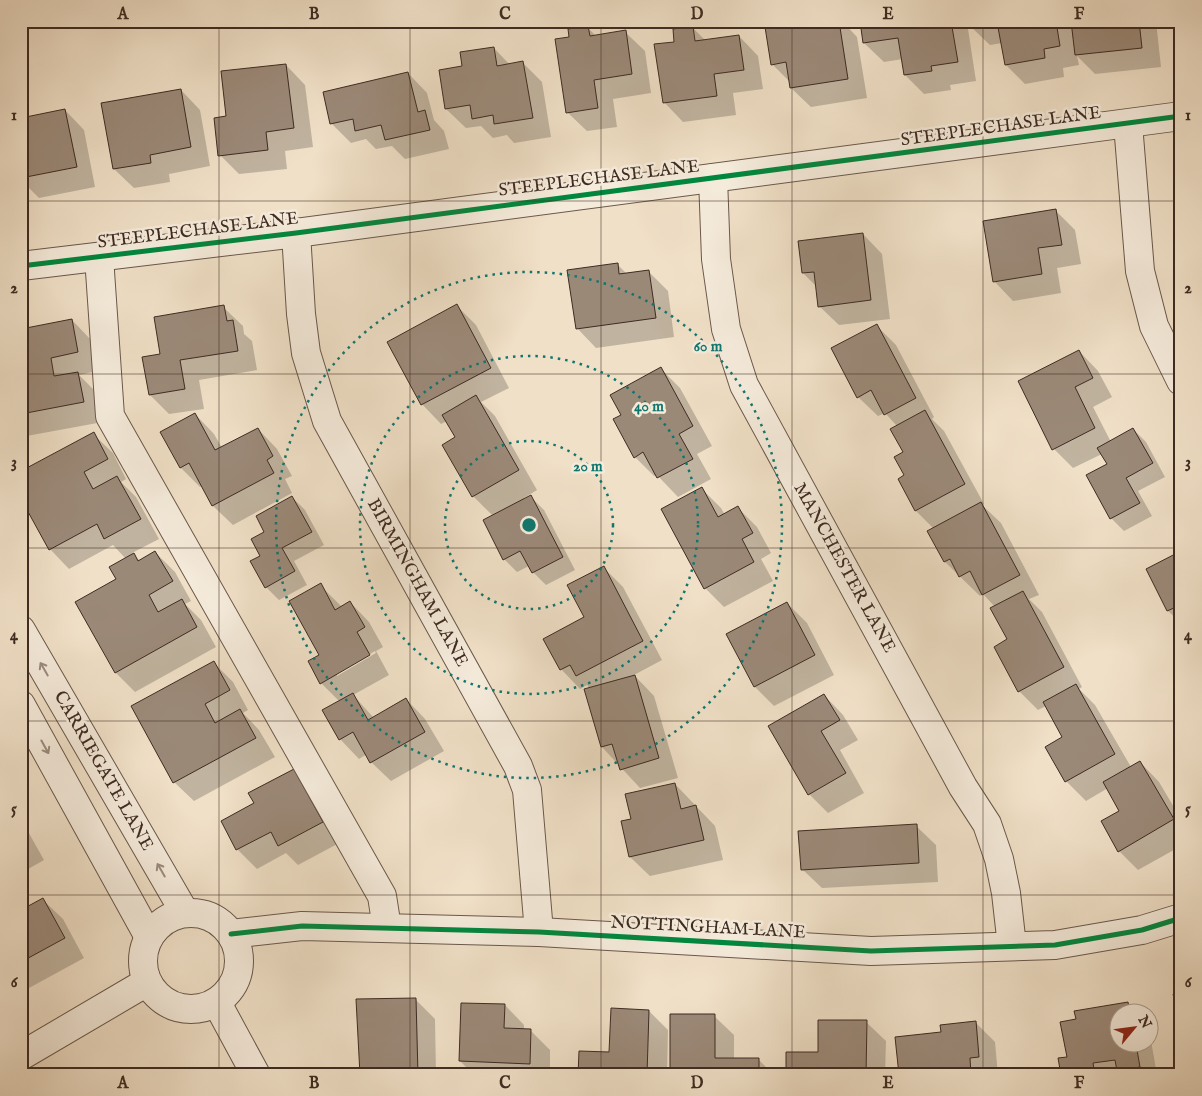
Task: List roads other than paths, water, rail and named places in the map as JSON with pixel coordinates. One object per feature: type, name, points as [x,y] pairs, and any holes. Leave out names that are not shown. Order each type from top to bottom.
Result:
[{"type":"street","name":"STEEPLECHASE LANE","points":[[21,266],[296,233],[1181,116]]},
{"type":"street","points":[[1128,124],[1140,271],[1154,326],[1181,381]]},
{"type":"street","name":"MANCHESTER LANE","points":[[713,178],[716,259],[726,328],[744,386],[963,787],[987,824],[999,859],[1006,893],[1012,946]]},
{"type":"street","name":"BIRMINGHAM LANE","points":[[296,233],[301,314],[306,352],[327,421],[518,766],[527,790],[539,932]]},
{"type":"street","points":[[99,257],[110,416],[381,894],[386,928]]},
{"type":"street","name":"CARRIEGATE LANE","points":[[21,630],[185,913]]},
{"type":"street","points":[[21,705],[149,937]]},
{"type":"street","points":[[185,913],[198,913],[211,917],[223,924],[231,934],[238,948],[240,964],[237,979],[229,993],[216,1003],[201,1009],[185,1010],[170,1005],[156,995],[147,982],[142,967],[143,951],[149,937],[158,925],[171,917],[185,913]]},
{"type":"street","name":"NOTTINGHAM LANE","points":[[231,934],[302,926],[539,932],[871,951],[1055,945],[1142,930],[1181,918]]},
{"type":"street","points":[[21,1056],[147,982]]},
{"type":"street","points":[[216,1003],[256,1075]]}]
